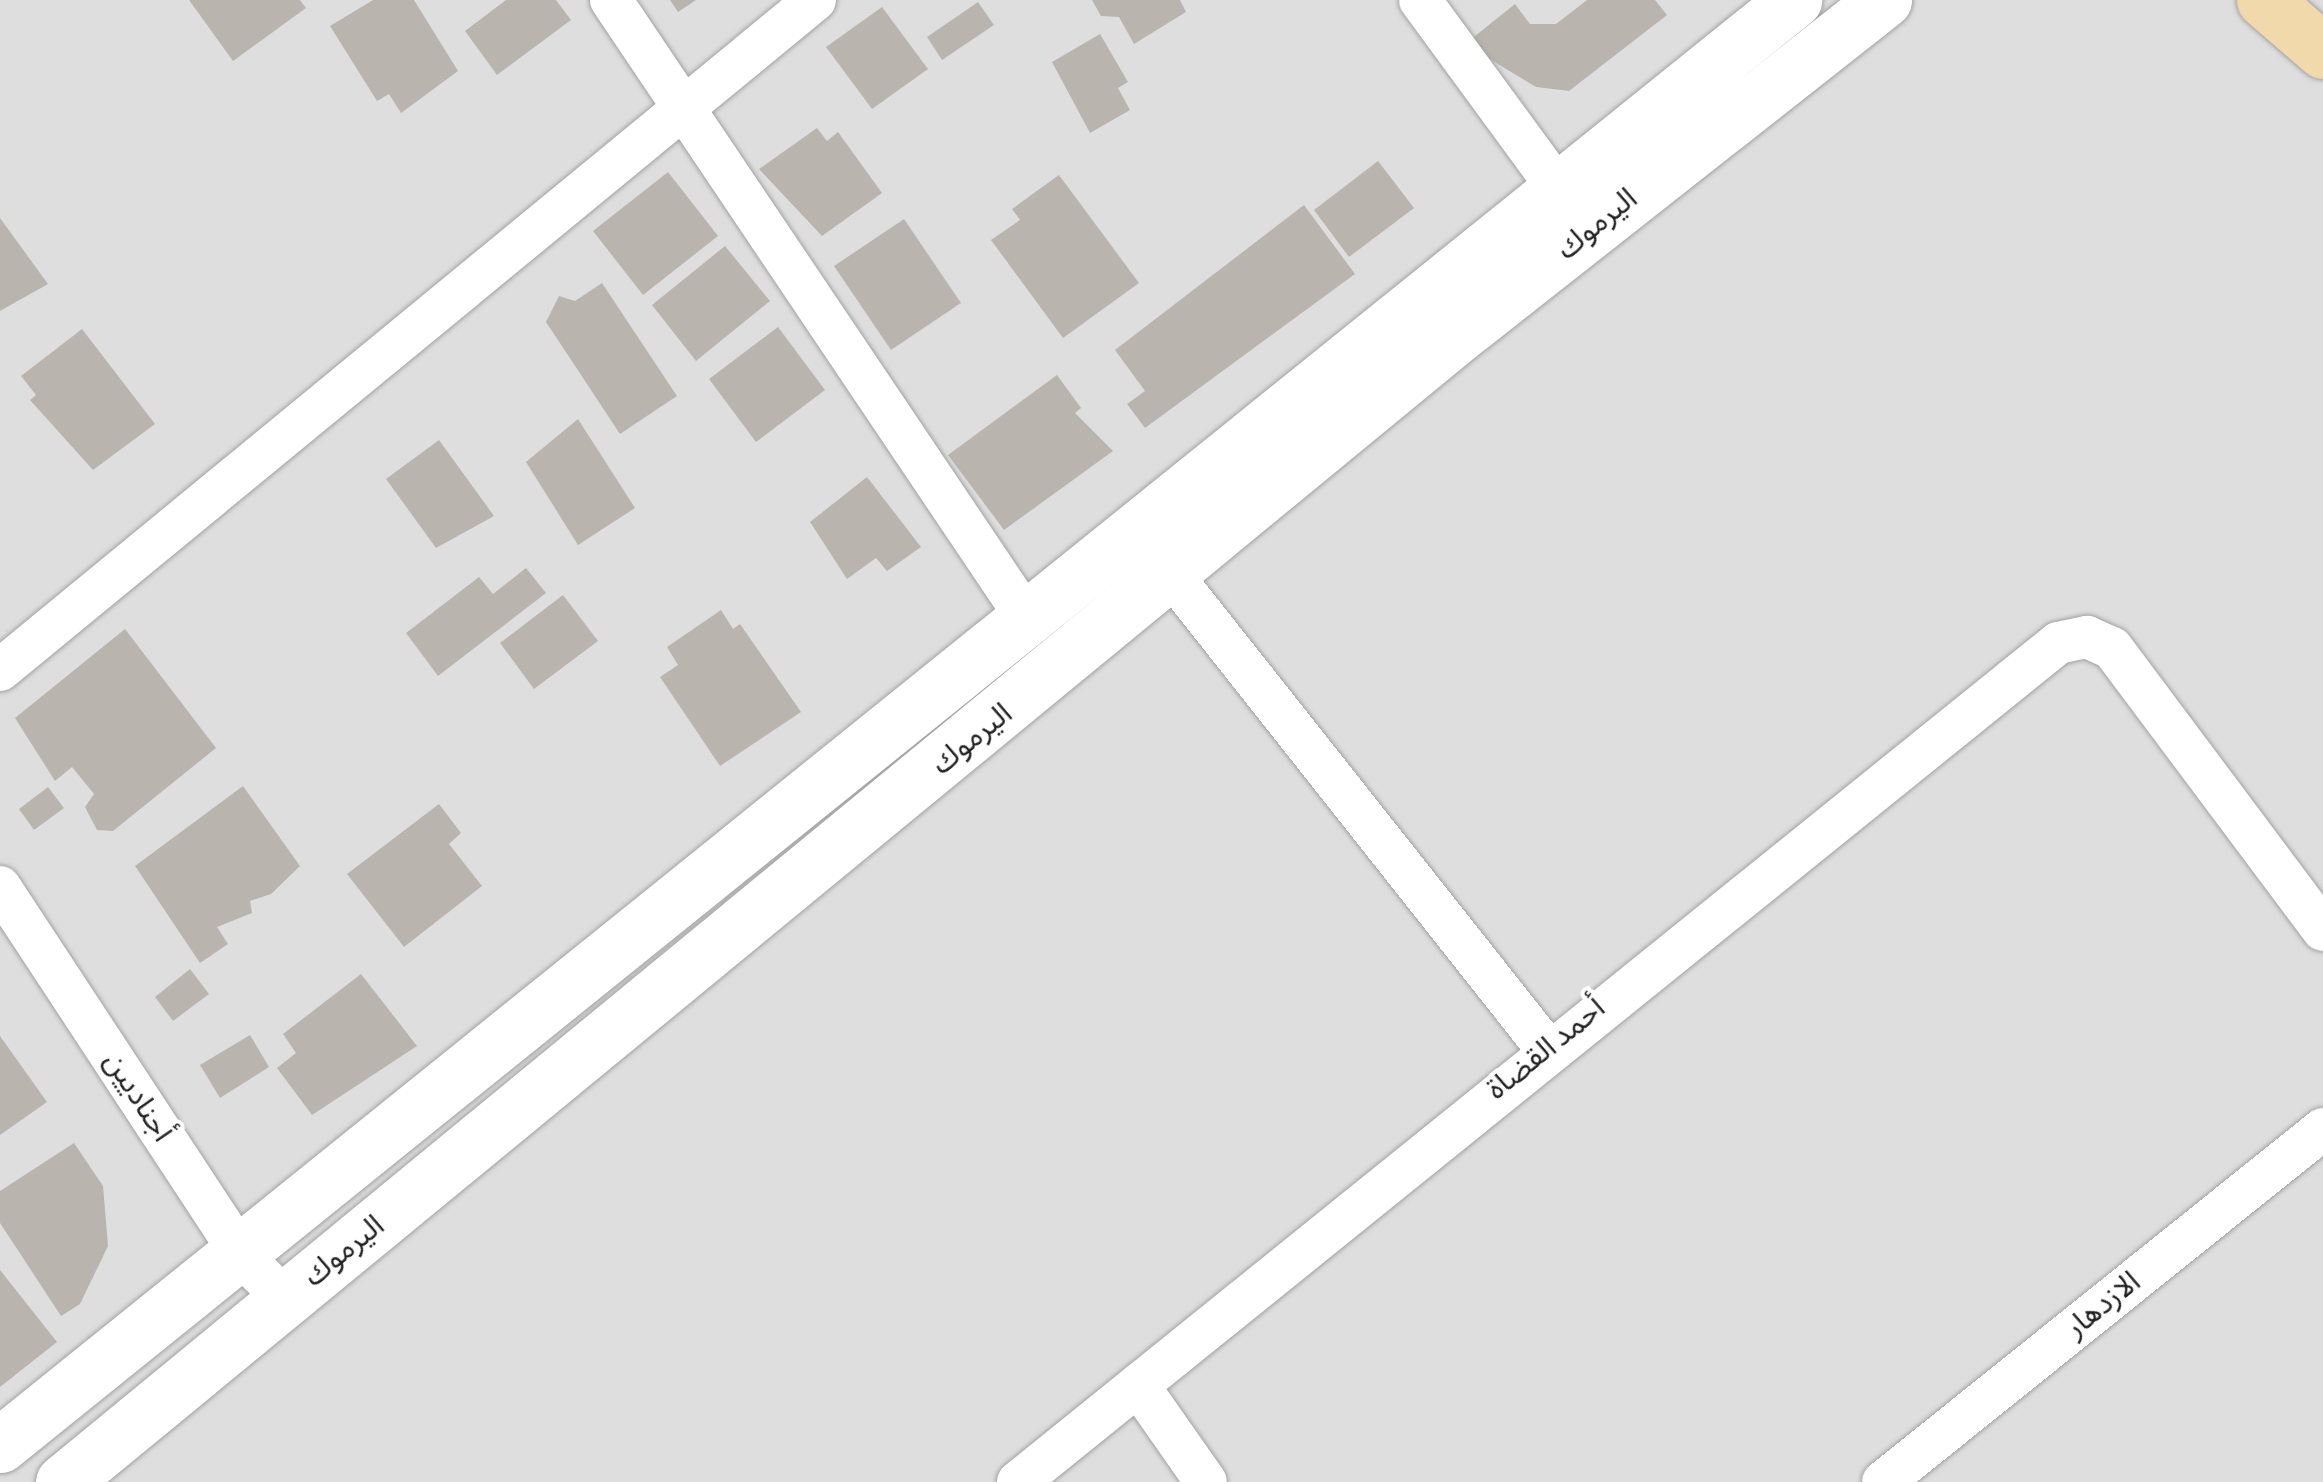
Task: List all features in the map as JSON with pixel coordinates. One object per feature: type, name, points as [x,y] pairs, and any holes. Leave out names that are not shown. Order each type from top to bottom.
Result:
[{"type":"main road","points":[[2264,0],[2323,50]]},
{"type":"street","points":[[611,0],[689,104],[1028,620]]},
{"type":"street","points":[[0,670],[815,0]]},
{"type":"street","points":[[1420,0],[1560,191]]},
{"type":"street","name":"اليرموك","points":[[0,1445],[244,1257],[1794,0]]},
{"type":"street","name":"اليرموك","points":[[63,1482],[1174,574],[1458,334],[1884,0]]},
{"type":"street","points":[[1138,534],[1174,574],[1546,1048]]},
{"type":"street","name":"أحمد القضاة","points":[[1018,1482],[1546,1048],[2058,643],[2087,636],[2112,648],[2323,930]]},
{"type":"street","name":"أجناديين","points":[[0,887],[244,1257],[285,1300]]},
{"type":"street","name":"الازدهار","points":[[1884,1482],[2323,1129]]},
{"type":"street","points":[[1138,1385],[1206,1482]]},
{"type":"shaded area","points":[[0,0],[2323,0],[2323,1482],[0,1482]]},
{"type":"building","points":[[189,0],[300,0],[306,8],[233,61]]},
{"type":"building","points":[[373,0],[414,0],[458,71],[401,113],[389,94],[377,101],[330,26]]},
{"type":"building","points":[[506,0],[556,0],[571,20],[497,75],[465,31]]},
{"type":"building","points":[[670,0],[696,0],[678,12]]},
{"type":"building","points":[[1092,0],[1180,0],[1186,12],[1134,44],[1119,17],[1101,16]]},
{"type":"building","points":[[1587,0],[1655,0],[1667,15],[1569,91],[1536,87],[1465,44],[1515,4],[1530,24],[1556,24]]},
{"type":"building","points":[[978,2],[994,25],[942,60],[927,37]]},
{"type":"building","points":[[882,7],[928,69],[872,109],[826,47]]},
{"type":"building","points":[[1100,34],[1128,82],[1118,88],[1130,110],[1090,133],[1052,62]]},
{"type":"building","points":[[817,128],[827,141],[838,132],[882,193],[822,236],[759,169]]},
{"type":"building","points":[[1378,161],[1414,208],[1349,257],[1314,210]]},
{"type":"building","points":[[668,172],[718,236],[643,295],[593,231]]},
{"type":"building","points":[[1059,175],[1139,283],[1063,338],[991,240],[1020,220],[1012,209]]},
{"type":"building","points":[[1304,205],[1355,274],[1145,428],[1127,404],[1145,391],[1115,350]]},
{"type":"building","points":[[0,218],[48,284],[0,311]]},
{"type":"building","points":[[904,219],[961,303],[891,350],[834,266]]},
{"type":"building","points":[[725,246],[770,301],[696,361],[652,305]]},
{"type":"building","points":[[602,283],[677,396],[620,434],[546,322],[559,296],[575,301]]},
{"type":"building","points":[[778,327],[825,390],[756,442],[709,379]]},
{"type":"building","points":[[82,329],[155,424],[93,470],[30,400],[36,395],[21,376]]},
{"type":"building","points":[[1057,375],[1081,408],[1075,413],[1113,451],[1004,530],[948,455]]},
{"type":"building","points":[[578,419],[635,508],[578,545],[526,462]]},
{"type":"building","points":[[439,440],[494,516],[436,548],[386,479]]},
{"type":"building","points":[[867,477],[921,547],[887,571],[876,558],[847,579],[810,522]]},
{"type":"building","points":[[526,568],[546,593],[438,676],[406,633],[479,577],[493,594]]},
{"type":"building","points":[[563,595],[598,641],[534,689],[500,643]]},
{"type":"building","points":[[721,610],[733,629],[740,624],[801,712],[720,766],[660,677],[678,665],[667,647]]},
{"type":"building","points":[[125,629],[216,748],[113,831],[97,830],[85,807],[94,794],[72,767],[55,781],[15,718]]},
{"type":"building","points":[[243,786],[300,866],[271,894],[250,901],[252,913],[217,927],[228,944],[200,963],[135,866]]},
{"type":"building","points":[[48,787],[64,808],[34,830],[19,809]]},
{"type":"building","points":[[439,804],[461,833],[449,844],[482,886],[404,947],[347,874]]},
{"type":"building","points":[[190,969],[209,994],[173,1021],[155,997]]},
{"type":"building","points":[[361,974],[417,1046],[312,1115],[277,1068],[296,1053],[283,1034]]},
{"type":"building","points":[[250,1035],[269,1067],[220,1098],[200,1065]]},
{"type":"building","points":[[0,1036],[47,1102],[0,1135]]},
{"type":"building","points":[[74,1143],[103,1186],[108,1246],[80,1304],[61,1316],[0,1223],[0,1191]]},
{"type":"building","points":[[0,1270],[57,1342],[0,1387]]}]
